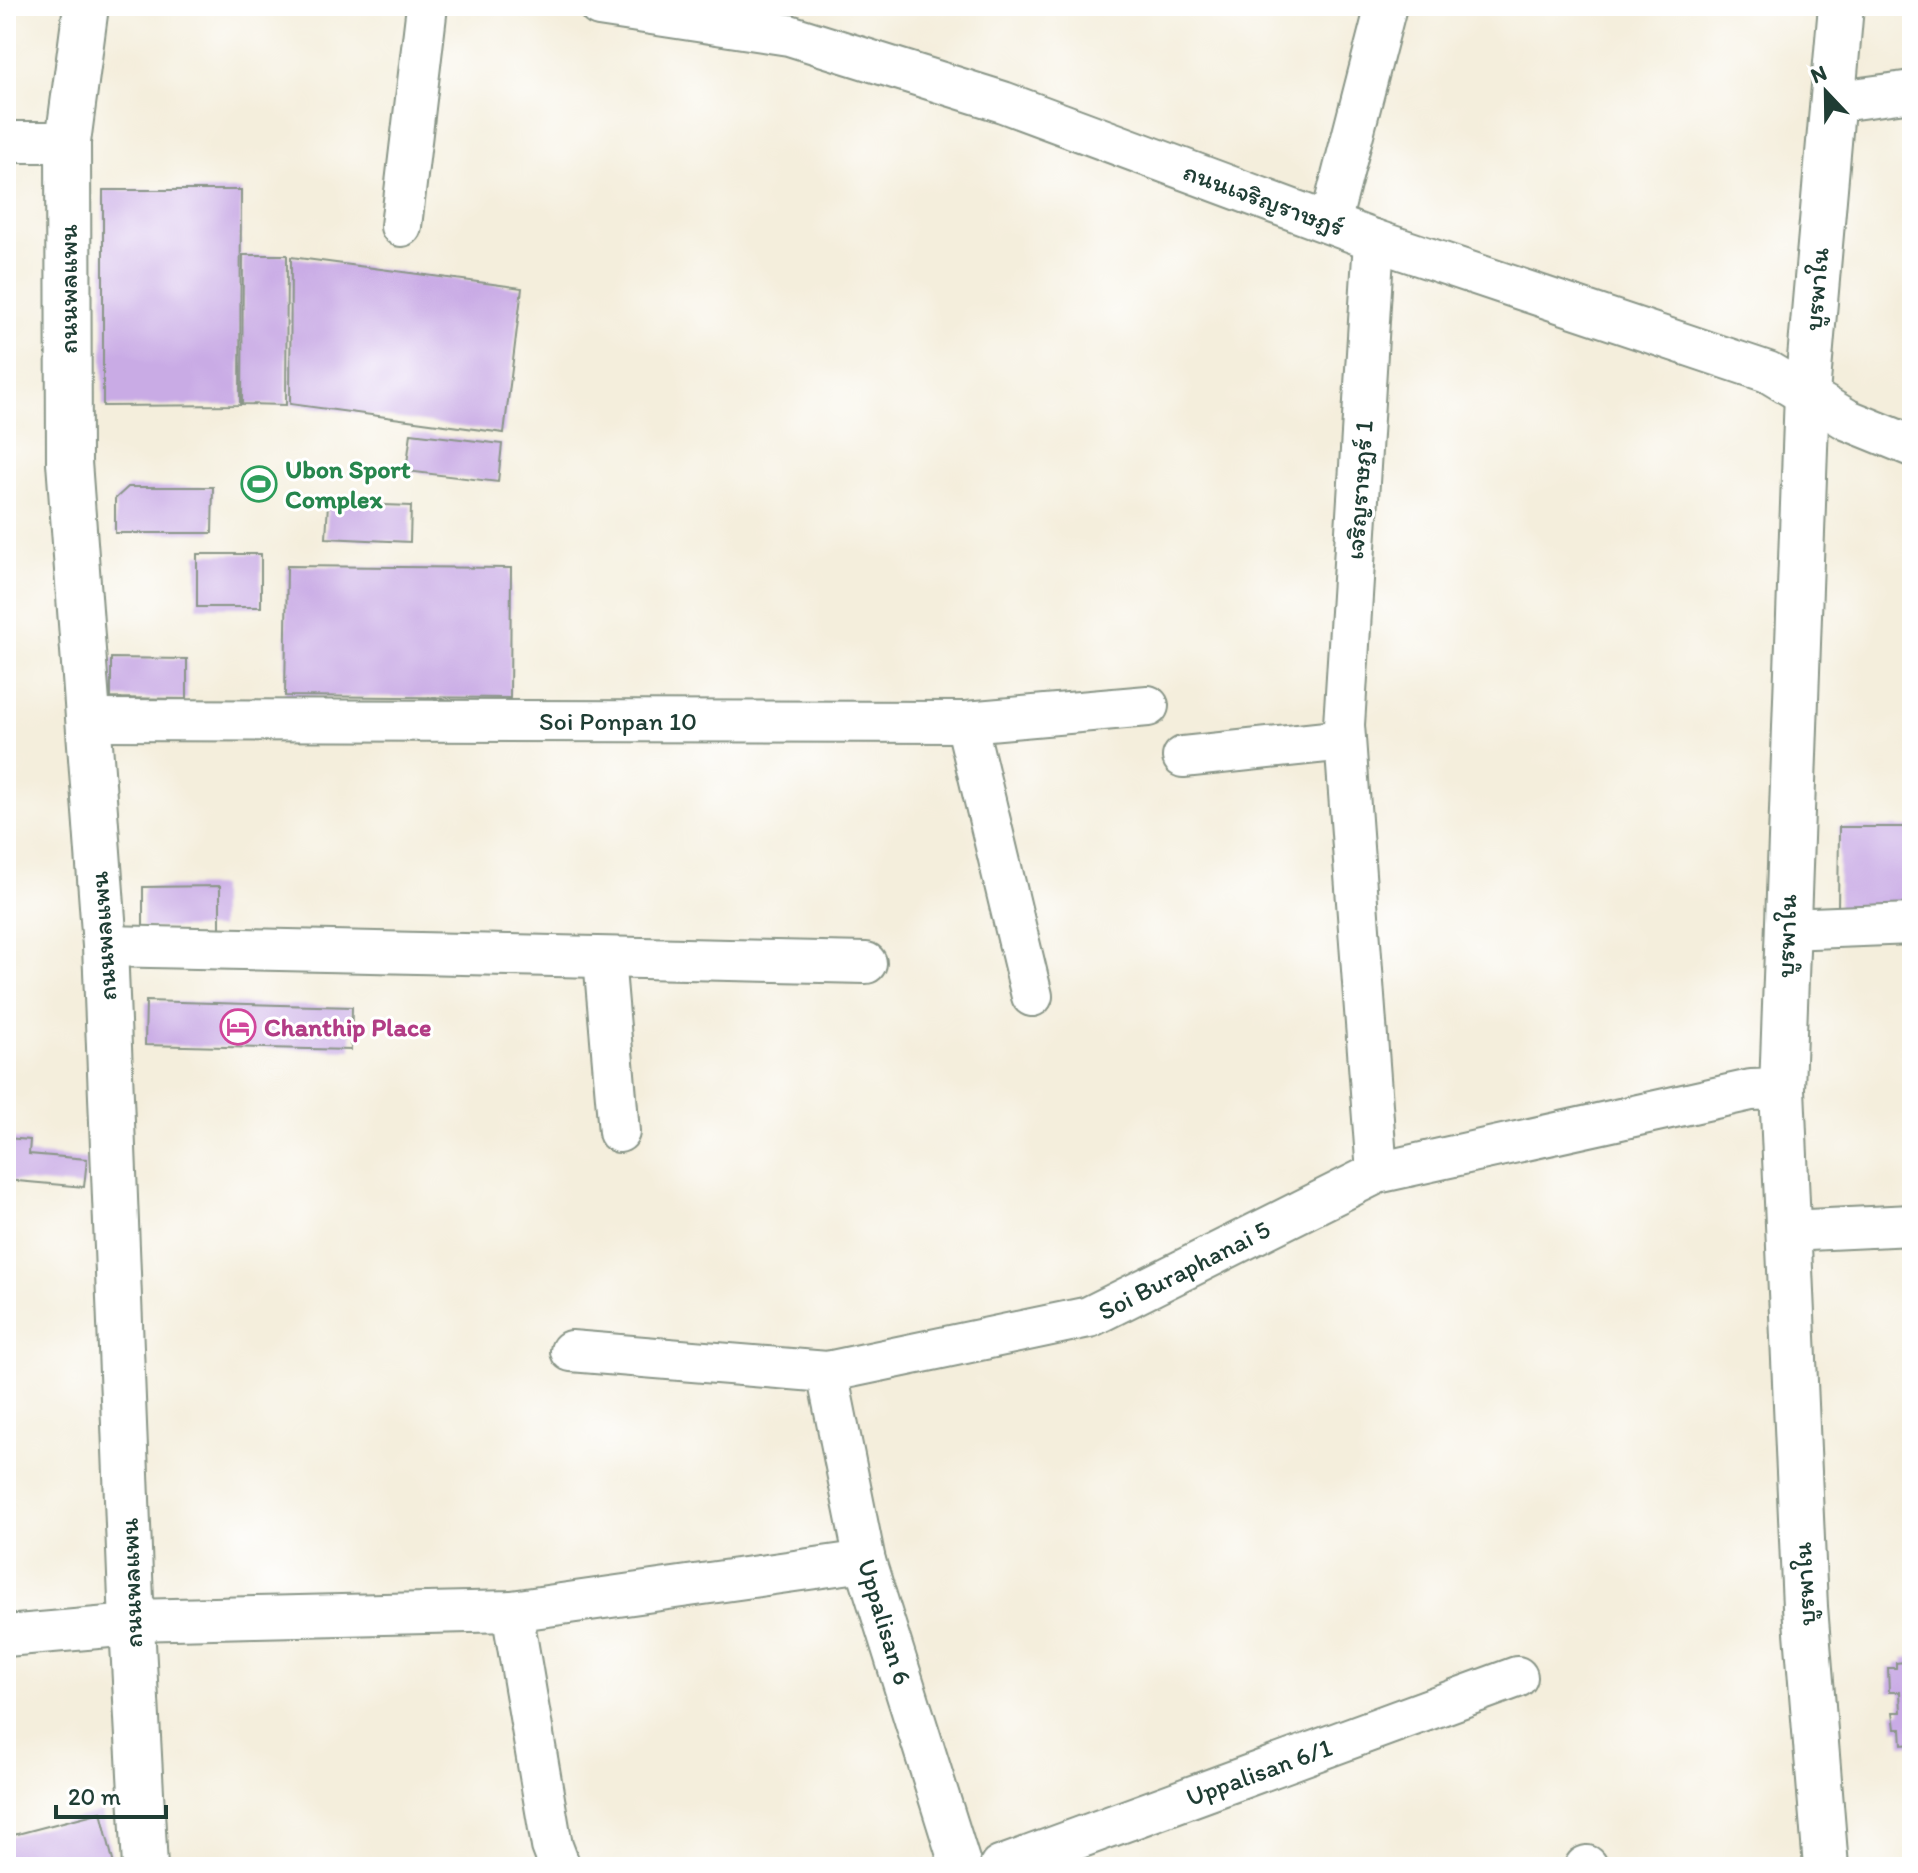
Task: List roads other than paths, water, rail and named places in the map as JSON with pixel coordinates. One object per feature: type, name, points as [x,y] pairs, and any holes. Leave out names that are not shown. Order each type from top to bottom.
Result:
[{"type":"street","name":"ถนนพลแพน","points":[[86,6],[68,142],[69,462],[105,946],[145,1867]]},
{"type":"street","points":[[401,226],[427,6]]},
{"type":"street","name":"ถนนเจริญราษฎร์","points":[[599,6],[789,35],[1003,102],[1374,240],[1768,372],[1848,420],[1912,446]]},
{"type":"street","points":[[1330,223],[1386,6]]},
{"type":"street","name":"บูรพาใน","points":[[1826,1867],[1805,1607],[1782,1089],[1807,393],[1841,6]]},
{"type":"street","points":[[1832,102],[1912,91]]},
{"type":"street","points":[[6,142],[68,142]]},
{"type":"street","name":"เจริญราษฎร์ 1","points":[[1374,240],[1345,740],[1377,1173]]},
{"type":"street","name":"Soi Ponpan 10","points":[[87,720],[966,722],[1148,706]]},
{"type":"street","points":[[966,722],[1032,996]]},
{"type":"street","points":[[1183,757],[1345,740]]},
{"type":"street","points":[[1786,929],[1912,924]]},
{"type":"street","points":[[105,946],[866,963]]},
{"type":"street","points":[[604,958],[619,1132]]},
{"type":"street","name":"Soi Buraphanai 5","points":[[571,1351],[827,1372],[1089,1317],[1377,1173],[1751,1090],[1782,1089]]},
{"type":"street","points":[[1787,1231],[1912,1225]]},
{"type":"street","name":"Uppalisan 6","points":[[827,1372],[865,1561],[961,1867]]},
{"type":"street","points":[[6,1636],[132,1622],[512,1611],[865,1561]]},
{"type":"street","points":[[512,1611],[552,1846],[560,1867]]},
{"type":"street","name":"Uppalisan 6/1","points":[[1000,1867],[1517,1677]]},
{"type":"place","name":"Ubon Sport Complex","points":[[259,484]]},
{"type":"place","name":"Chanthip Place","points":[[238,1027]]}]
